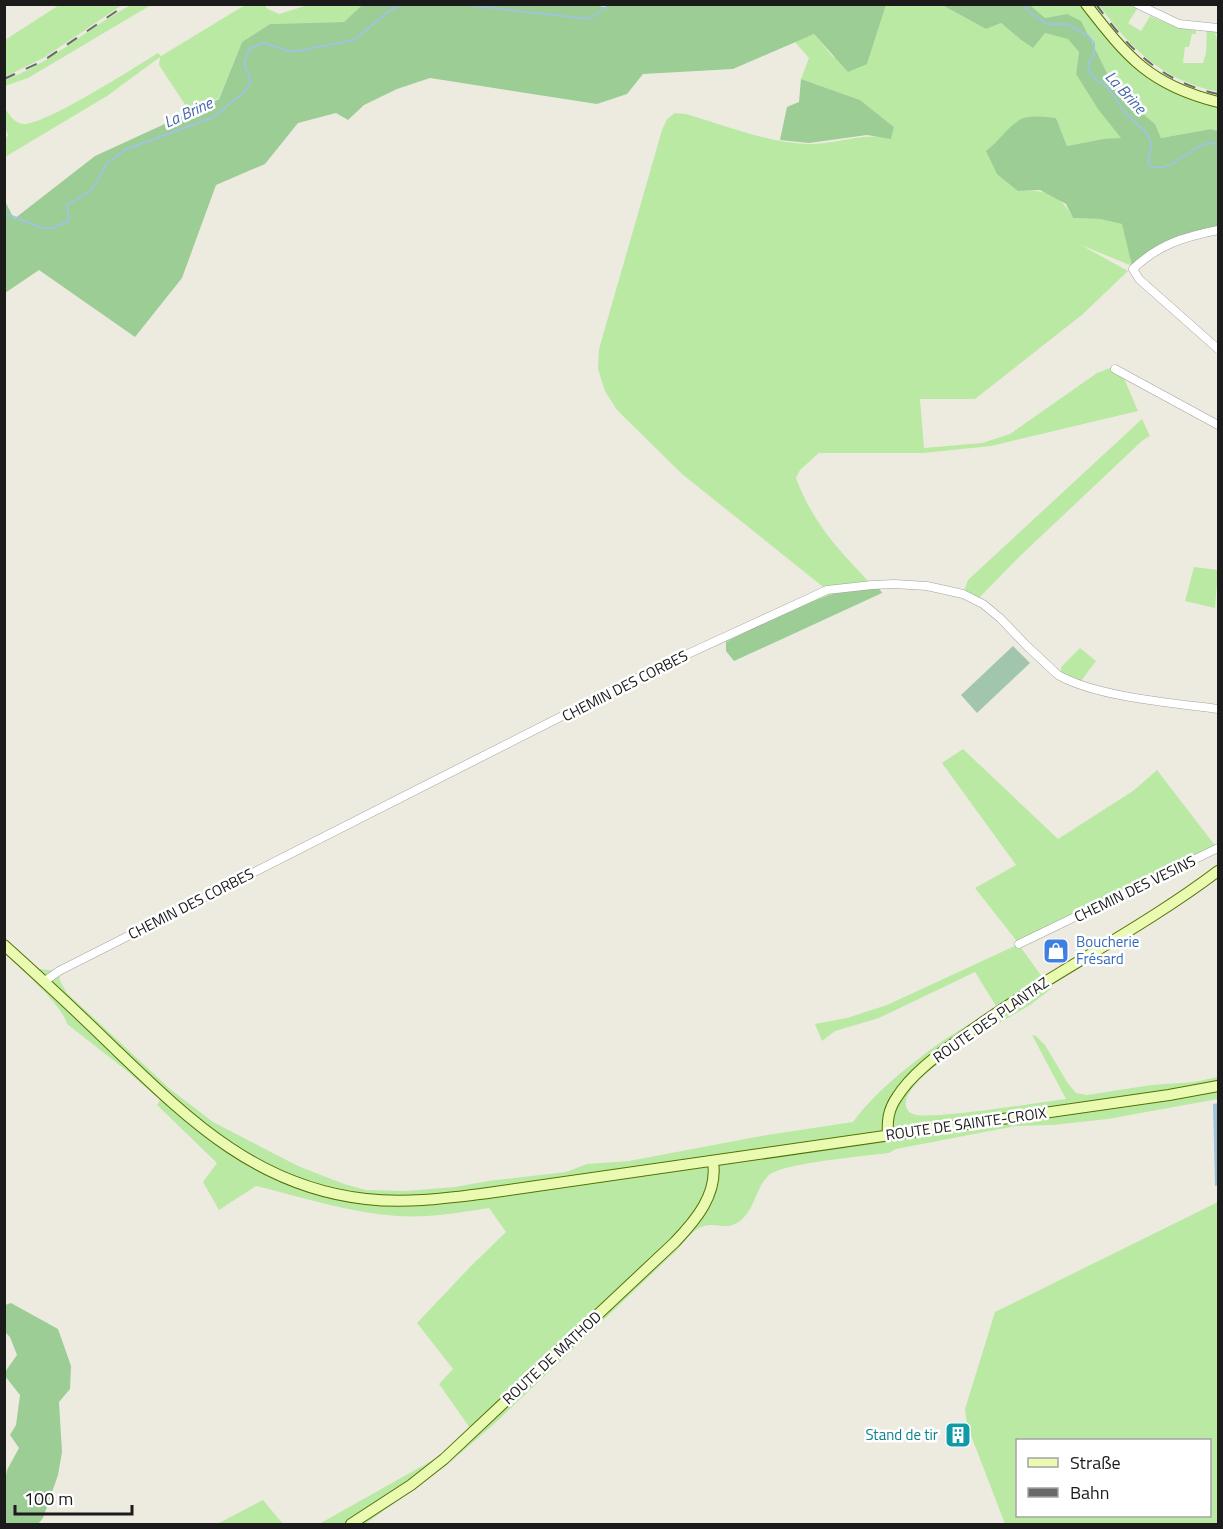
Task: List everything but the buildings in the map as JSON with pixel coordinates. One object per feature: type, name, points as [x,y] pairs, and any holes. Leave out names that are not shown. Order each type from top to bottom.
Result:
[{"type":"main road","points":[[1086,4],[1121,49],[1152,76],[1182,91],[1218,102]]},
{"type":"main road","name":"ROUTE DES PLANTAZ","points":[[888,1136],[889,1110],[897,1096],[911,1079],[934,1058],[1043,982],[1171,904],[1218,871]]},
{"type":"main road","name":"ROUTE DE SAINTE-CROIX","points":[[4,945],[45,981],[171,1102],[221,1143],[267,1171],[298,1184],[377,1200],[449,1198],[713,1162],[1218,1086]]},
{"type":"main road","name":"ROUTE DE MATHOD","points":[[351,1524],[411,1485],[444,1459],[675,1242],[697,1218],[706,1201],[715,1174],[713,1162]]},
{"type":"street","points":[[1137,4],[1179,24],[1218,27]]},
{"type":"street","points":[[1218,230],[1178,239],[1143,259],[1133,269],[1139,279],[1218,349]]},
{"type":"street","points":[[1115,369],[1218,424]]},
{"type":"street","name":"CHEMIN DES CORBES","points":[[45,981],[59,971],[654,670],[827,590],[894,584],[927,586],[963,594],[983,604],[1058,675],[1067,680],[1100,691],[1218,709]]},
{"type":"street","name":"CHEMIN DES VESINS","points":[[1019,944],[1218,848]]},
{"type":"green space","points":[[586,4],[605,7],[606,4],[886,5],[867,64],[848,72],[814,34],[733,69],[643,74],[627,94],[597,104],[430,78],[397,89],[364,105],[348,120],[336,113],[298,123],[265,164],[216,185],[182,278],[135,337],[39,270],[5,293],[5,201],[14,219],[95,156],[219,99],[242,42],[270,24],[344,22],[362,5]]},
{"type":"green space","points":[[59,5],[122,5],[45,57],[5,77],[5,40]]},
{"type":"green space","points":[[131,5],[151,5],[28,78],[5,86],[5,80],[54,55]]},
{"type":"green space","points":[[245,5],[264,5],[279,14],[308,5],[362,5],[344,22],[270,24],[242,42],[219,98],[190,112],[159,65],[160,57],[107,96],[5,157],[5,140],[8,135],[5,128],[4,107],[13,118],[25,124],[52,115],[158,53],[161,56]]},
{"type":"green space","points":[[886,5],[942,5],[986,29],[1001,23],[1020,39],[1045,33],[1068,38],[1079,52],[1076,74],[1122,139],[1103,139],[1067,146],[1056,118],[1035,117],[1017,123],[997,143],[1018,191],[1036,191],[1057,198],[1073,218],[1100,219],[1123,224],[1132,266],[1081,245],[1128,271],[1083,314],[975,399],[920,399],[924,448],[982,443],[1010,434],[1097,373],[1113,367],[1123,376],[1138,411],[991,446],[924,453],[819,453],[800,470],[796,478],[803,495],[828,536],[872,585],[794,608],[726,642],[720,639],[827,590],[682,474],[617,410],[605,391],[598,369],[599,349],[667,119],[675,113],[686,114],[762,137],[793,143],[818,144],[860,137],[891,139],[894,127],[860,100],[801,79],[809,58],[795,42],[814,34],[833,57],[867,64]]},
{"type":"green space","points":[[942,5],[1030,5],[1045,18],[1067,14],[1081,21],[1116,91],[1155,124],[1161,138],[1211,129],[1218,131],[1218,226],[1172,239],[1152,250],[1132,266],[1122,224],[1100,219],[1073,218],[1066,204],[1040,190],[1018,191],[997,174],[986,151],[1018,121],[1036,116],[1056,118],[1067,146],[1121,138],[1098,109],[1076,74],[1079,52],[1068,39],[1045,33],[1033,48],[1001,23],[986,29]]},
{"type":"green space","points":[[1030,5],[1085,5],[1152,76],[1218,102],[1218,131],[1211,129],[1161,138],[1155,124],[1116,91],[1105,69],[1067,14],[1045,18]]},
{"type":"green space","points":[[1099,5],[1132,5],[1137,9],[1128,23],[1141,31],[1150,16],[1178,28],[1196,30],[1196,34],[1192,34],[1189,47],[1185,47],[1183,63],[1203,63],[1206,53],[1207,28],[1218,28],[1218,32],[1215,33],[1218,42],[1218,92],[1180,79],[1150,61],[1124,36]]},
{"type":"green space","points":[[801,79],[860,100],[894,127],[891,139],[867,135],[809,143],[780,140],[787,107],[799,102]]},
{"type":"green space","points":[[1142,419],[1150,436],[1143,440],[1019,557],[977,600],[963,594],[968,580]]},
{"type":"green space","points":[[1194,567],[1218,570],[1215,608],[1185,601]]},
{"type":"green space","points":[[879,588],[882,593],[734,661],[726,651],[726,642],[794,608],[844,590]]},
{"type":"green space","points":[[1013,646],[1030,663],[977,713],[961,695]]},
{"type":"green space","points":[[1080,648],[1096,661],[1081,681],[1061,672],[1061,667]]},
{"type":"green space","points":[[963,749],[1058,839],[1133,791],[1157,770],[1217,848],[1019,945],[1051,989],[1030,1005],[962,1045],[929,1071],[908,1095],[906,1103],[908,1111],[913,1114],[940,1115],[1066,1099],[1032,1035],[1045,1045],[1076,1093],[1087,1095],[1218,1077],[1218,1099],[1108,1119],[1053,1125],[1016,1126],[896,1149],[889,1153],[806,1164],[776,1171],[763,1182],[751,1208],[742,1220],[729,1226],[706,1225],[692,1233],[677,1250],[494,1424],[448,1464],[365,1524],[319,1524],[440,1456],[470,1428],[439,1384],[453,1369],[417,1323],[506,1232],[489,1208],[432,1216],[397,1216],[343,1208],[256,1186],[219,1210],[203,1182],[217,1163],[157,1105],[160,1100],[67,1024],[64,1016],[49,997],[5,954],[4,938],[38,969],[59,971],[60,981],[67,993],[170,1089],[213,1122],[298,1166],[366,1190],[406,1191],[455,1187],[566,1172],[587,1164],[629,1161],[767,1135],[853,1122],[880,1091],[902,1072],[996,1006],[975,972],[879,1018],[835,1031],[822,1041],[815,1024],[847,1018],[887,1005],[1019,944],[975,888],[1016,865],[942,763]]},
{"type":"green space","points":[[1218,1202],[1218,1524],[1005,1524],[967,1425],[965,1409],[995,1312]]},
{"type":"green space","points":[[11,1303],[58,1329],[71,1366],[70,1389],[59,1402],[62,1452],[58,1475],[43,1518],[38,1524],[5,1524],[7,1470],[19,1448],[10,1435],[16,1425],[20,1395],[5,1376],[5,1372],[17,1355],[10,1337],[5,1332],[5,1305]]},
{"type":"green space","points":[[263,1500],[283,1524],[217,1524]]},
{"type":"water","points":[[1218,1103],[1218,1185],[1215,1186],[1213,1104]]},
{"type":"waterway","name":"La Brine","points":[[4,213],[42,228],[52,228],[69,221],[67,205],[91,191],[107,163],[127,149],[214,117],[244,92],[251,81],[244,64],[249,49],[264,43],[292,52],[354,40],[389,11],[403,4]]},
{"type":"waterway","name":"La Brine","points":[[458,4],[589,19],[611,4]]},
{"type":"waterway","name":"La Brine","points":[[1024,4],[1028,11],[1047,24],[1067,24],[1087,35],[1094,43],[1094,57],[1090,60],[1088,70],[1109,89],[1126,114],[1147,133],[1151,144],[1148,163],[1152,167],[1170,165],[1203,145],[1210,143],[1218,145]]},
{"type":"railway","points":[[4,79],[43,61],[127,4]]},
{"type":"railway","points":[[1096,4],[1121,36],[1148,62],[1180,81],[1218,94]]},
{"type":"place","name":"Boucherie Frésard","points":[[1056,951]]},
{"type":"place","name":"Stand de tir","points":[[958,1435]]}]
